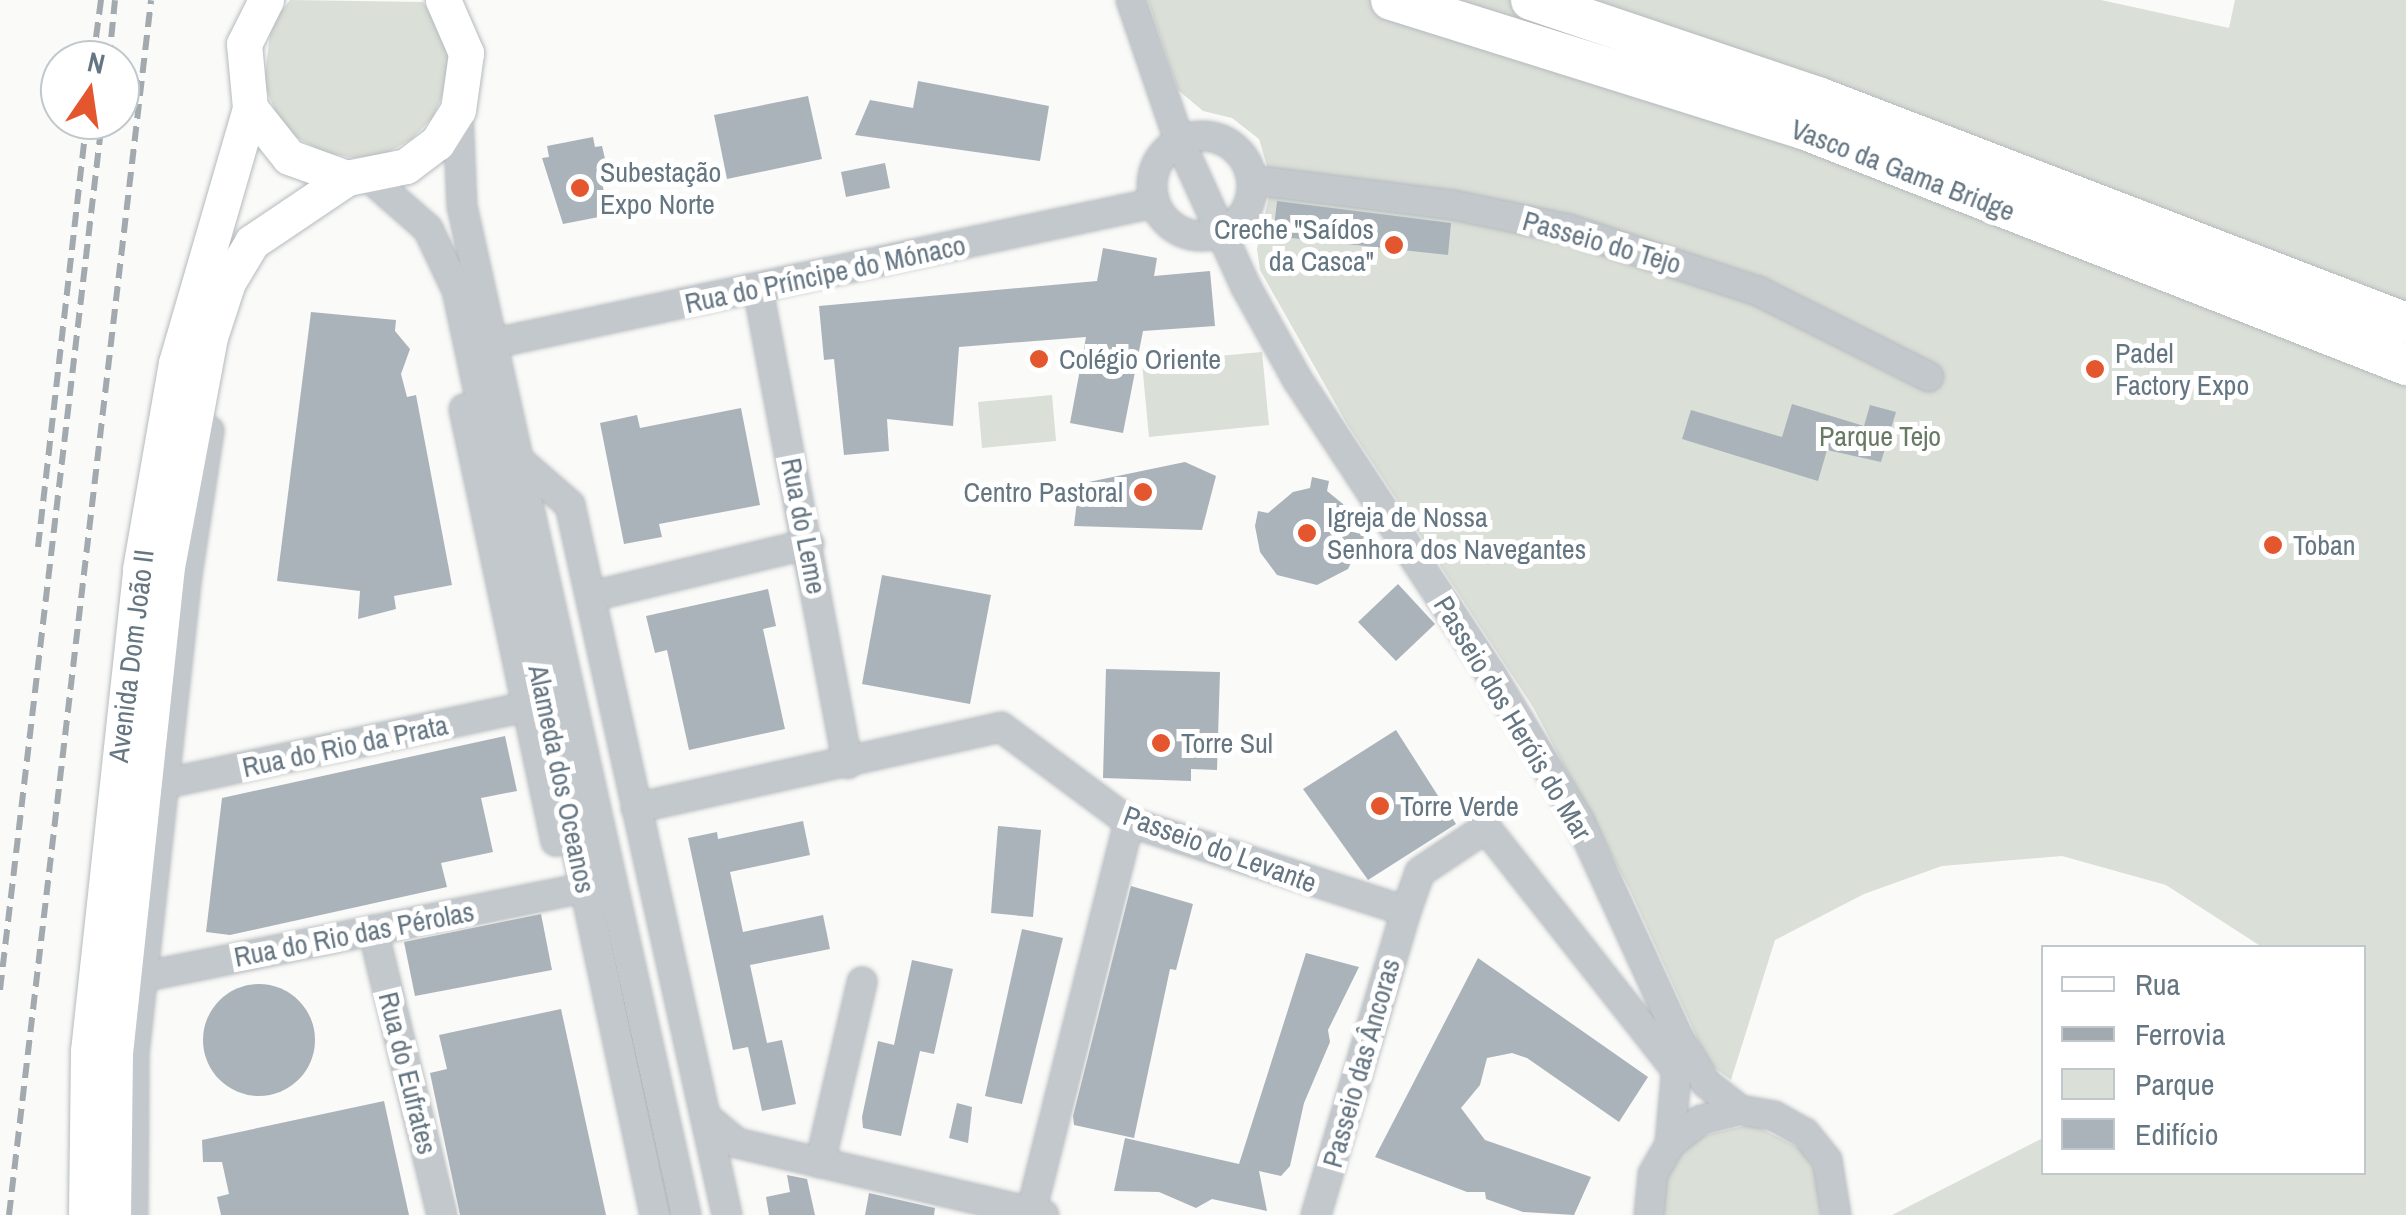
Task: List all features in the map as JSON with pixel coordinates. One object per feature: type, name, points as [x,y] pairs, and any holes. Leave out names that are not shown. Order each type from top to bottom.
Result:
[{"type":"highway","name":"Vasco da Gama Bridge","points":[[1391,0],[1803,129],[2406,365]]},
{"type":"highway","name":"Vasco da Gama Bridge","points":[[1531,0],[1818,97],[2406,323]]},
{"type":"main road","points":[[266,0],[244,44],[250,108],[288,158],[358,178]]},
{"type":"main road","points":[[452,8],[466,82],[458,110]]},
{"type":"main road","name":"Avenida Dom João II","points":[[86,1215],[88,1051],[140,569],[167,401],[250,108]]},
{"type":"main road","name":"Avenida Dom João II","points":[[113,1215],[115,1053],[160,630],[205,360],[221,298],[244,252],[281,218],[358,178],[406,166],[437,143],[458,110]]},
{"type":"street","name":"Passeio dos Heróis do Mar","points":[[1131,0],[1179,140],[1220,234],[1297,380],[1578,820],[1679,1038],[1706,1084],[1740,1110]]},
{"type":"street","name":"Alameda dos Oceanos","points":[[458,110],[456,174],[482,343],[656,1215]]},
{"type":"street","points":[[1179,140],[1223,140],[1243,156],[1252,180],[1243,215],[1220,234],[1178,230],[1154,204],[1156,165],[1179,140]]},
{"type":"street","name":"Alameda dos Oceanos","points":[[358,178],[439,246],[482,343],[522,463],[686,1215]]},
{"type":"street","name":"Passeio do Tejo","points":[[1252,180],[1453,205],[1569,229],[1758,290],[1929,377]]},
{"type":"street","name":"Rua do Príncipe do Mónaco","points":[[482,343],[758,289],[1154,204]]},
{"type":"street","name":"Rua do Leme","points":[[758,289],[848,764]]},
{"type":"street","name":"Alameda dos Oceanos","points":[[482,343],[462,398],[637,1215]]},
{"type":"street","points":[[134,1215],[134,1054],[163,784],[212,409],[205,360]]},
{"type":"street","points":[[522,463],[570,505],[728,1215]]},
{"type":"street","points":[[592,596],[809,544]]},
{"type":"street","name":"Rua do Rio da Prata","points":[[163,784],[526,708]]},
{"type":"street","name":"Passeio do Levante","points":[[636,808],[1001,728],[1128,822],[1406,910]]},
{"type":"street","points":[[707,1118],[725,1138],[755,1148],[1038,1214],[1128,822]]},
{"type":"street","points":[[1406,910],[1420,872],[1486,828],[1678,1072]]},
{"type":"street","name":"Rua do Rio das Pérolas","points":[[142,976],[568,891]]},
{"type":"street","name":"Passeio das Âncoras","points":[[1316,1215],[1406,910]]},
{"type":"street","name":"Rua do Eufrates","points":[[373,930],[442,1215]]},
{"type":"street","points":[[820,1163],[862,982]]},
{"type":"street","points":[[1670,1144],[1679,1038]]},
{"type":"street","points":[[1646,1213],[1653,1174],[1670,1144],[1701,1120],[1740,1110],[1774,1116],[1805,1133],[1827,1160],[1836,1215]]},
{"type":"street","points":[[720,1182],[727,1159],[755,1148]]},
{"type":"green space","points":[[290,0],[423,2],[440,27],[448,57],[446,88],[433,117],[412,139],[385,154],[353,158],[323,152],[296,137],[276,113],[264,84],[271,25]]},
{"type":"green space","name":"Parque Tejo","points":[[1148,0],[2101,0],[2229,28],[2235,0],[2406,0],[2406,1215],[1892,1215],[2041,1139],[2041,1175],[2366,1175],[2366,945],[2259,945],[2166,885],[2062,856],[1942,866],[1864,894],[1775,940],[1731,1080],[1709,1064],[1629,888],[1533,707],[1347,424],[1260,270],[1257,249],[1272,183],[1259,139],[1232,118],[1203,111],[1178,90]]},
{"type":"green space","points":[[1262,352],[1269,425],[1149,437],[1142,363]]},
{"type":"green space","points":[[1052,395],[1056,441],[982,448],[978,402]]},
{"type":"green space","points":[[1752,1124],[1801,1149],[1817,1172],[1821,1215],[1663,1215],[1665,1181],[1677,1156],[1698,1137]]},
{"type":"building","points":[[918,81],[1049,106],[1040,161],[855,135],[870,100],[913,108]]},
{"type":"building","points":[[808,96],[822,159],[727,179],[714,115]]},
{"type":"building","name":"Subestação Expo Norte","points":[[593,137],[595,147],[602,146],[609,176],[601,178],[609,215],[563,224],[542,158],[549,157],[547,146]]},
{"type":"building","points":[[885,163],[890,188],[846,197],[841,172]]},
{"type":"building","points":[[1277,201],[1451,223],[1448,255],[1273,236]]},
{"type":"building","points":[[1103,248],[1157,258],[1154,276],[1210,271],[1215,326],[1143,331],[1123,433],[1070,423],[1086,337],[959,347],[953,426],[887,419],[889,451],[844,455],[834,359],[824,360],[819,306],[1097,281]]},
{"type":"building","points":[[311,312],[396,320],[395,331],[410,349],[401,374],[407,397],[416,395],[452,585],[394,596],[396,609],[358,619],[360,591],[277,581]]},
{"type":"building","points":[[1792,404],[1864,426],[1870,405],[1896,412],[1881,462],[1827,450],[1818,481],[1682,439],[1691,410],[1782,437]]},
{"type":"building","points":[[741,408],[760,505],[659,524],[662,537],[624,544],[600,423],[637,415],[640,428]]},
{"type":"building","name":"Centro Pastoral","points":[[1185,462],[1216,476],[1202,530],[1074,526],[1079,484]]},
{"type":"building","name":"Igreja de Nossa Senhora dos Navegantes","points":[[1312,477],[1329,481],[1327,491],[1343,504],[1353,532],[1365,535],[1348,569],[1317,585],[1277,575],[1260,552],[1255,526],[1258,511],[1268,513],[1293,492],[1310,488]]},
{"type":"building","points":[[882,575],[991,595],[970,704],[862,684]]},
{"type":"building","points":[[1398,584],[1435,624],[1396,661],[1358,622]]},
{"type":"building","points":[[768,589],[776,626],[763,629],[785,729],[689,750],[667,650],[655,653],[646,616]]},
{"type":"building","name":"Torre Sul","points":[[1106,669],[1220,672],[1217,770],[1191,769],[1191,781],[1103,778]]},
{"type":"building","name":"Torre Verde","points":[[1396,730],[1456,824],[1368,880],[1303,789]]},
{"type":"building","points":[[505,736],[517,791],[481,798],[493,852],[441,863],[447,887],[230,935],[206,932],[222,798]]},
{"type":"building","points":[[803,821],[810,855],[730,872],[743,932],[823,915],[830,949],[750,965],[767,1043],[782,1040],[796,1104],[762,1111],[748,1047],[733,1050],[688,838],[717,832],[718,839]]},
{"type":"building","points":[[998,826],[1041,830],[1033,917],[991,913]]},
{"type":"building","points":[[1131,886],[1193,904],[1176,970],[1170,969],[1134,1138],[1074,1125],[1073,1116]]},
{"type":"building","points":[[541,914],[552,970],[415,996],[404,942]]},
{"type":"building","points":[[1022,929],[1063,938],[1022,1104],[985,1096]]},
{"type":"building","points":[[1306,953],[1359,967],[1328,1030],[1330,1042],[1304,1103],[1290,1166],[1281,1176],[1259,1171],[1267,1211],[1212,1199],[1196,1208],[1159,1192],[1114,1191],[1125,1138],[1239,1164]]},
{"type":"building","points":[[1478,958],[1648,1077],[1619,1122],[1527,1058],[1512,1053],[1487,1058],[1480,1085],[1461,1108],[1485,1140],[1591,1177],[1574,1215],[1523,1212],[1486,1199],[1485,1192],[1467,1192],[1375,1157]]},
{"type":"building","points":[[912,960],[953,969],[934,1054],[920,1051],[901,1136],[863,1128],[862,1117],[878,1041],[894,1045]]},
{"type":"building","points":[[259,984],[281,988],[299,1000],[311,1018],[315,1040],[311,1062],[299,1080],[281,1092],[259,1096],[237,1092],[219,1080],[207,1062],[203,1040],[207,1018],[219,1000],[237,988]]},
{"type":"building","points":[[561,1009],[606,1215],[460,1215],[430,1073],[447,1069],[439,1035]]},
{"type":"building","points":[[384,1101],[409,1215],[221,1215],[217,1197],[229,1194],[222,1162],[203,1162],[202,1140]]},
{"type":"building","points":[[957,1103],[972,1107],[968,1143],[949,1138]]},
{"type":"building","points":[[787,1175],[807,1179],[815,1215],[769,1215],[766,1197],[790,1192]]},
{"type":"building","points":[[869,1193],[935,1208],[934,1215],[865,1215]]},
{"type":"railway","points":[[96,40],[101,0]]},
{"type":"railway","points":[[111,40],[115,0]]},
{"type":"railway","points":[[9,1215],[151,0]]},
{"type":"railway","points":[[38,547],[85,140]]},
{"type":"railway","points":[[0,990],[100,140]]},
{"type":"place","name":"Subestação Expo Norte","points":[[580,188]]},
{"type":"place","name":"Creche \"Saídos da Casca\"","points":[[1394,245]]},
{"type":"place","name":"Colégio Oriente","points":[[1039,359]]},
{"type":"place","name":"Padel Factory Expo","points":[[2095,369]]},
{"type":"place","name":"Centro Pastoral","points":[[1143,492]]},
{"type":"place","name":"Igreja de Nossa Senhora dos Navegantes","points":[[1307,533]]},
{"type":"place","name":"Toban","points":[[2273,545]]},
{"type":"place","name":"Torre Sul","points":[[1161,743]]},
{"type":"place","name":"Torre Verde","points":[[1380,806]]}]
